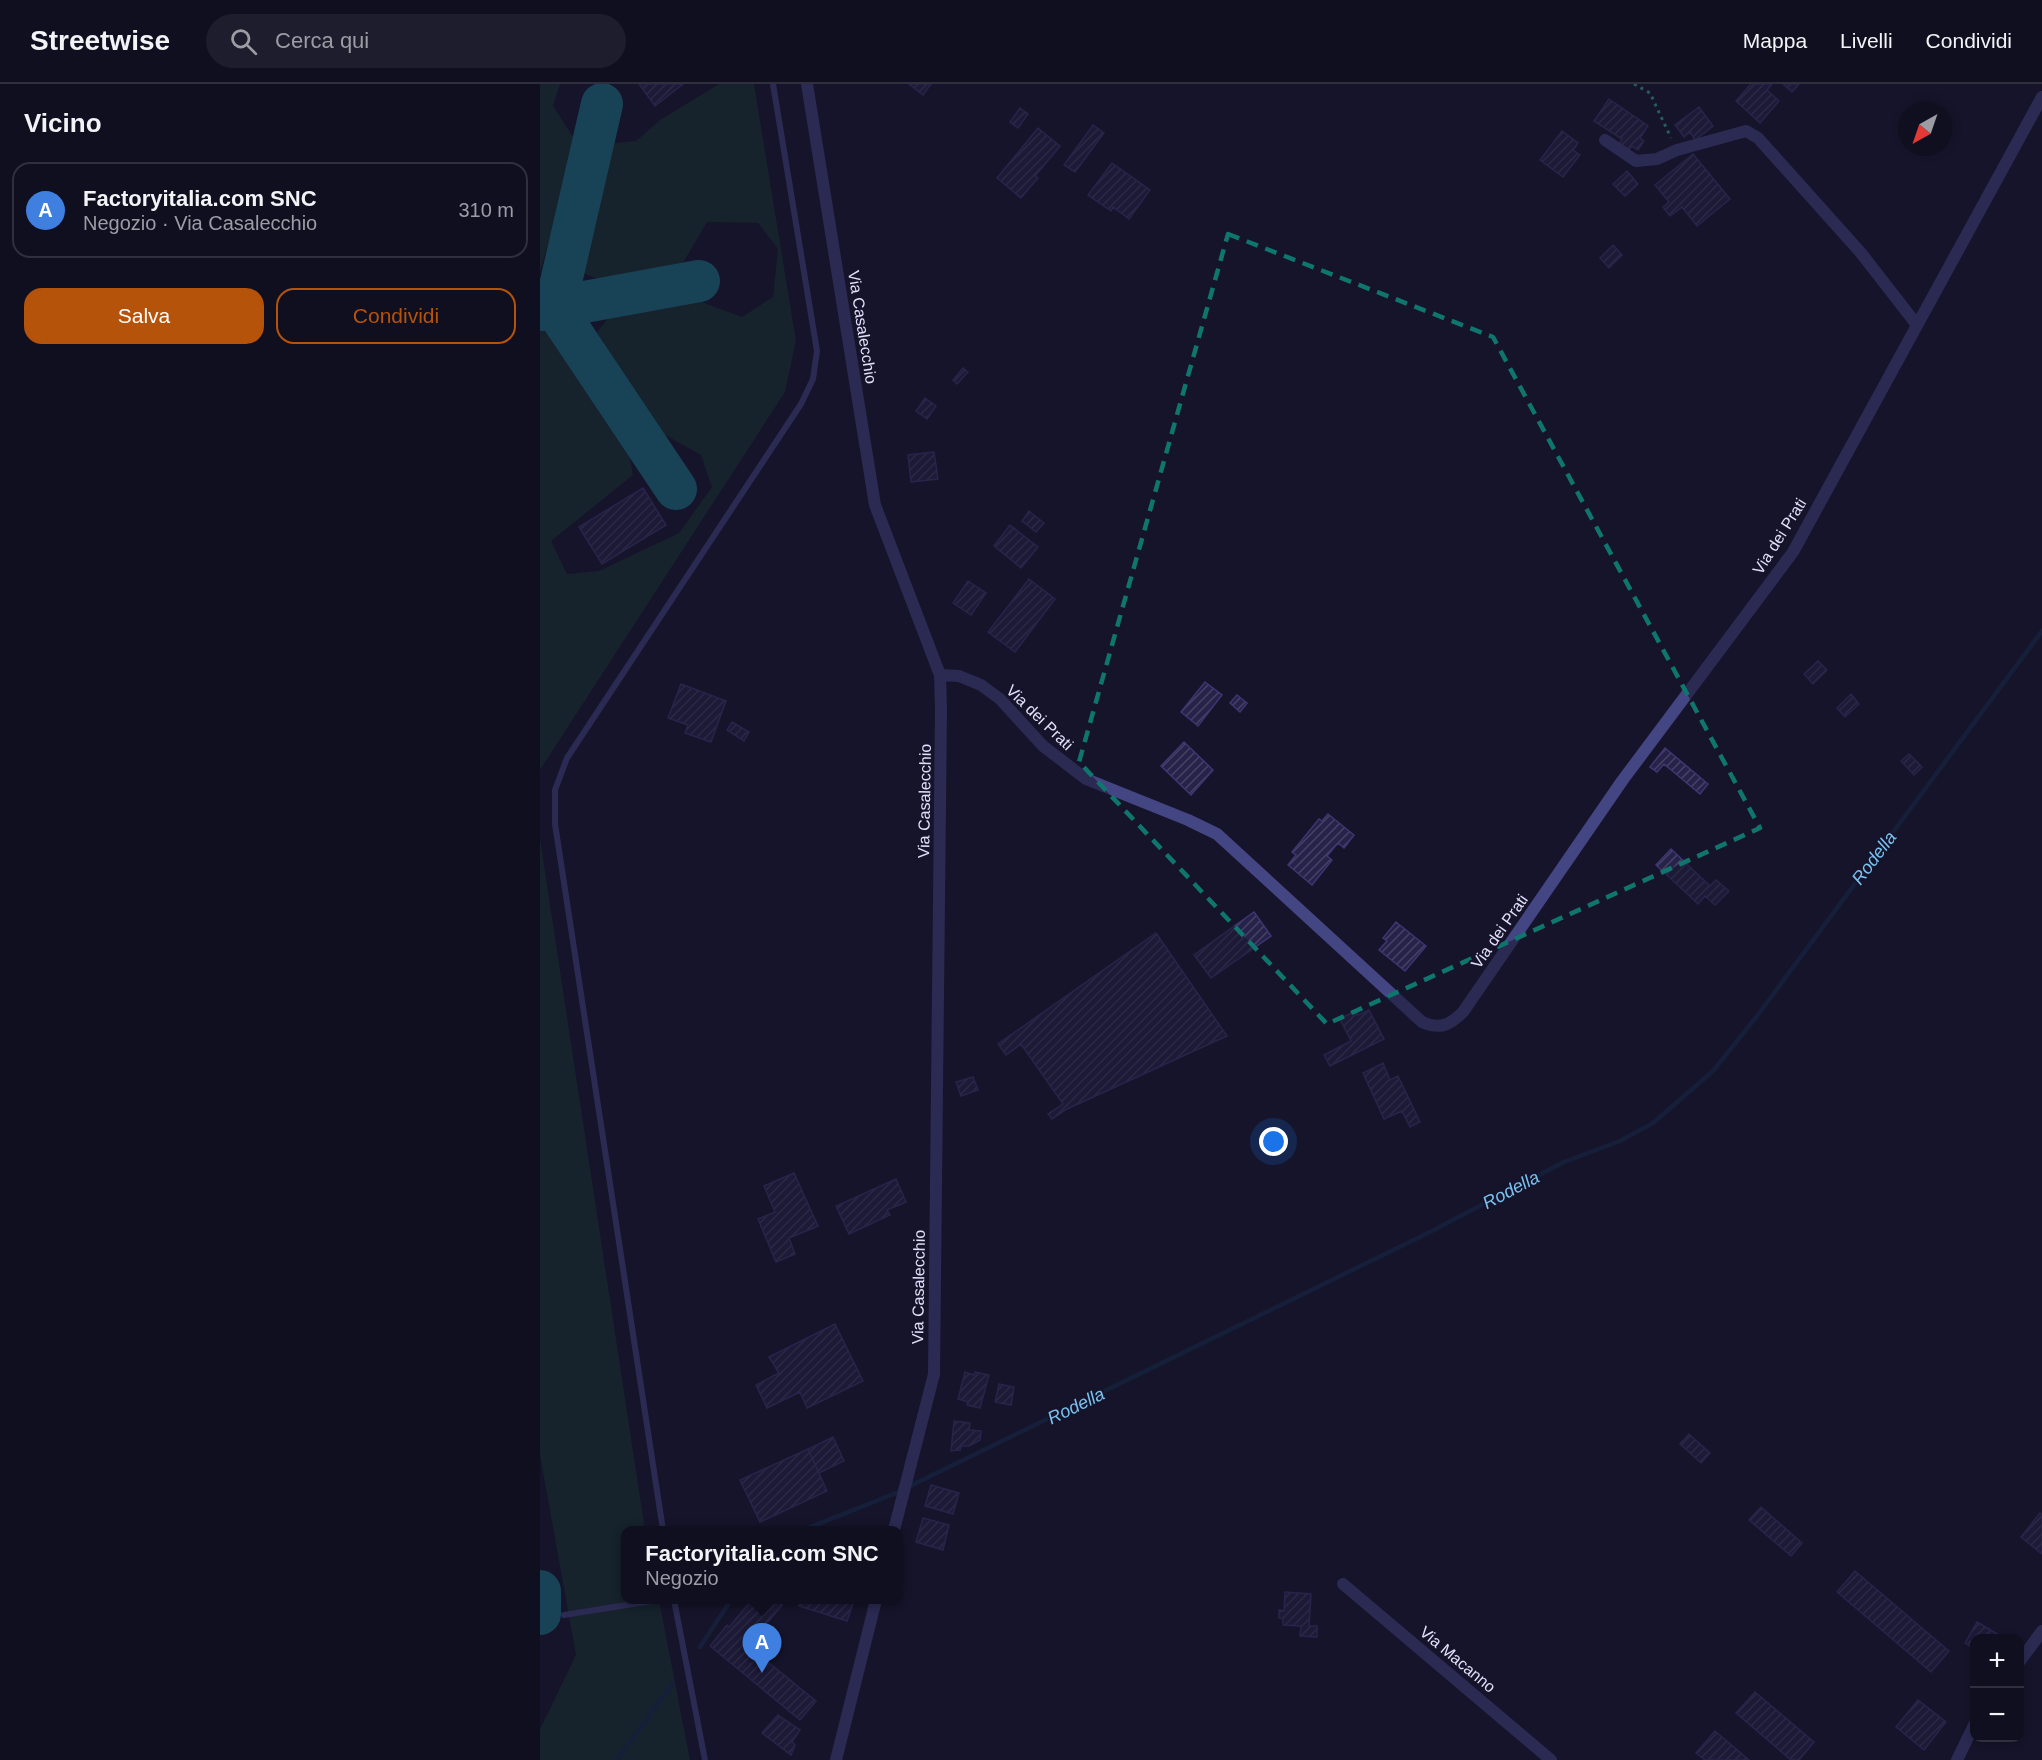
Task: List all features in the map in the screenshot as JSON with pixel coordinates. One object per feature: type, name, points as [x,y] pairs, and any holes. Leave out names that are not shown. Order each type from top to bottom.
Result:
[{"type":"street","name":"Via Casalecchio","points":[[807,84],[875,505],[940,675],[934,1374],[895,1526]]},
{"type":"street","name":"Via dei Prati","points":[[940,675],[959,676],[981,685],[1000,699],[1043,746],[1086,779],[1217,834],[1422,1022],[1432,1026],[1443,1026],[1453,1022],[1463,1012],[1622,782],[1793,552],[2042,97]]},
{"type":"street","points":[[1605,140],[1636,161],[1657,159],[1677,150],[1746,131],[1758,138],[1861,253],[1917,325]]},
{"type":"street","name":"Via Macanno","points":[[1343,1584],[1551,1760]]},
{"type":"street","points":[[836,1760],[875,1604]]},
{"type":"street","points":[[2024,1654],[2042,1631]]},
{"type":"street","points":[[1957,1760],[1970,1733]]},
{"type":"lane","points":[[662,1526],[555,824],[555,790],[567,758],[801,404],[813,379],[817,351],[772,84]]},
{"type":"lane","points":[[564,1615],[629,1604]]},
{"type":"lane","points":[[675,1604],[705,1760]]},
{"type":"path","points":[[1634,84],[1650,93],[1677,150]]},
{"type":"highlighted area","points":[[1228,234],[1493,337],[1760,828],[1327,1024],[1079,762]]},
{"type":"green space","points":[[540,84],[560,84],[553,106],[577,143],[540,272]]},
{"type":"green space","points":[[719,84],[754,84],[796,341],[785,392],[540,770],[540,327],[555,333],[628,448],[633,475],[551,541],[567,574],[599,571],[679,533],[712,487],[701,455],[658,431],[597,332],[615,310],[696,300],[742,317],[773,297],[778,249],[758,223],[707,222],[681,266],[606,282],[585,274],[575,253],[607,144],[636,141],[660,120]]},
{"type":"green space","points":[[540,839],[644,1526],[621,1526],[621,1604],[660,1604],[690,1760],[540,1760],[540,1729],[576,1655],[540,1455]]},
{"type":"building","points":[[639,84],[683,84],[655,106]]},
{"type":"building","points":[[909,84],[931,84],[923,95]]},
{"type":"building","points":[[1751,84],[1772,84],[1767,90],[1779,101],[1760,123],[1736,101]]},
{"type":"building","points":[[1783,84],[1799,84],[1792,92]]},
{"type":"building","points":[[1609,99],[1648,126],[1640,138],[1644,141],[1638,150],[1632,146],[1629,150],[1619,144],[1622,139],[1594,121]]},
{"type":"building","points":[[1699,107],[1713,126],[1695,140],[1690,132],[1684,137],[1675,125]]},
{"type":"building","points":[[1020,108],[1028,114],[1018,128],[1010,122]]},
{"type":"building","points":[[1093,125],[1104,133],[1075,172],[1064,165]]},
{"type":"building","points":[[1038,128],[1060,146],[1035,176],[1038,178],[1021,198],[997,178]]},
{"type":"building","points":[[1562,131],[1578,143],[1573,150],[1580,155],[1563,177],[1540,160]]},
{"type":"building","points":[[1693,154],[1730,199],[1697,226],[1682,207],[1670,216],[1663,207],[1669,202],[1655,185]]},
{"type":"building","points":[[1112,163],[1150,190],[1129,219],[1113,207],[1111,211],[1088,195]]},
{"type":"building","points":[[1627,171],[1638,184],[1625,196],[1613,184]]},
{"type":"building","points":[[1613,245],[1622,255],[1609,268],[1600,258]]},
{"type":"building","points":[[963,368],[968,372],[957,384],[953,380]]},
{"type":"building","points":[[925,398],[936,406],[927,419],[916,411]]},
{"type":"building","points":[[934,452],[938,479],[911,482],[908,455]]},
{"type":"building","points":[[643,488],[666,525],[602,564],[579,527]]},
{"type":"building","points":[[1029,511],[1044,523],[1036,532],[1022,521]]},
{"type":"building","points":[[1010,525],[1038,547],[1021,568],[994,546]]},
{"type":"building","points":[[1029,579],[1055,599],[1015,652],[988,632]]},
{"type":"building","points":[[968,581],[986,593],[971,615],[953,603]]},
{"type":"building","points":[[1818,661],[1827,670],[1813,684],[1804,674]]},
{"type":"building","points":[[1205,682],[1222,695],[1198,726],[1181,712]]},
{"type":"building","points":[[681,684],[726,701],[711,742],[685,733],[688,725],[668,718]]},
{"type":"building","points":[[1851,694],[1859,704],[1845,717],[1837,708]]},
{"type":"building","points":[[1237,695],[1247,703],[1240,712],[1230,703]]},
{"type":"building","points":[[732,722],[749,732],[744,741],[727,730]]},
{"type":"building","points":[[1184,742],[1213,770],[1191,795],[1161,766]]},
{"type":"building","points":[[1665,748],[1708,784],[1700,794],[1664,764],[1657,772],[1650,767]]},
{"type":"building","points":[[1909,754],[1922,767],[1914,775],[1901,761]]},
{"type":"building","points":[[1328,814],[1354,835],[1344,848],[1338,843],[1327,856],[1332,860],[1312,885],[1288,865],[1296,855],[1292,852],[1319,819],[1322,821]]},
{"type":"building","points":[[1671,849],[1710,886],[1716,880],[1729,891],[1715,905],[1705,896],[1698,904],[1656,865]]},
{"type":"building","points":[[1254,912],[1271,936],[1211,978],[1194,955]]},
{"type":"building","points":[[1396,922],[1426,946],[1405,971],[1379,950],[1387,941],[1383,938]]},
{"type":"building","points":[[1156,933],[1227,1036],[1067,1109],[1052,1119],[1048,1114],[1063,1104],[1021,1044],[1006,1055],[998,1044]]},
{"type":"building","points":[[1369,1010],[1384,1039],[1330,1066],[1324,1055],[1351,1041],[1340,1019],[1356,1011],[1358,1015]]},
{"type":"building","points":[[1383,1063],[1390,1080],[1398,1076],[1420,1122],[1410,1127],[1402,1111],[1384,1119],[1363,1073]]},
{"type":"building","points":[[973,1077],[978,1090],[961,1096],[956,1082]]},
{"type":"building","points":[[794,1173],[818,1226],[789,1238],[795,1254],[776,1262],[758,1219],[775,1212],[764,1186]]},
{"type":"building","points":[[896,1179],[906,1202],[887,1210],[890,1215],[849,1234],[836,1206]]},
{"type":"building","points":[[835,1324],[863,1381],[807,1408],[800,1392],[767,1408],[756,1385],[779,1373],[769,1357]]},
{"type":"building","points":[[965,1372],[974,1375],[975,1372],[989,1375],[980,1408],[967,1405],[968,1402],[958,1399]]},
{"type":"building","points":[[999,1384],[1014,1387],[1011,1405],[995,1402]]},
{"type":"building","points":[[954,1421],[970,1423],[969,1430],[981,1431],[980,1440],[969,1446],[961,1446],[960,1450],[951,1451]]},
{"type":"building","points":[[1689,1434],[1710,1453],[1701,1463],[1680,1444]]},
{"type":"building","points":[[833,1437],[844,1461],[819,1473],[808,1449]]},
{"type":"building","points":[[808,1449],[827,1491],[760,1522],[740,1480]]},
{"type":"building","points":[[931,1485],[959,1493],[953,1514],[925,1506]]},
{"type":"building","points":[[1761,1507],[1802,1543],[1791,1556],[1749,1520]]},
{"type":"building","points":[[2040,1513],[2042,1515],[2042,1554],[2021,1537]]},
{"type":"building","points":[[923,1518],[949,1525],[943,1550],[916,1542]]},
{"type":"building","points":[[1855,1571],[1949,1651],[1931,1672],[1837,1592]]},
{"type":"building","points":[[1285,1592],[1311,1594],[1309,1626],[1317,1626],[1317,1637],[1300,1636],[1301,1626],[1283,1625],[1283,1619],[1279,1618],[1279,1610],[1284,1611]]},
{"type":"building","points":[[749,1604],[782,1605],[748,1646],[816,1701],[800,1720],[710,1646],[727,1625],[729,1627]]},
{"type":"building","points":[[800,1604],[853,1604],[847,1621],[799,1606]]},
{"type":"building","points":[[1977,1622],[1997,1634],[1970,1634]]},
{"type":"building","points":[[1970,1634],[1970,1646],[1965,1643]]},
{"type":"building","points":[[1755,1692],[1814,1742],[1799,1760],[1791,1760],[1736,1713]]},
{"type":"building","points":[[1918,1700],[1946,1722],[1924,1750],[1896,1727]]},
{"type":"building","points":[[778,1715],[800,1730],[792,1742],[795,1745],[791,1755],[762,1733]]},
{"type":"building","points":[[1715,1731],[1749,1760],[1705,1760],[1696,1753]]},
{"type":"waterway","name":"Rodella","points":[[908,1487],[1426,1234],[1564,1162],[1620,1141],[1653,1123],[1713,1071],[1757,1016],[2042,631]]},
{"type":"waterway","name":"Rodella","points":[[813,1526],[901,1491]]},
{"type":"waterway","name":"Rodella","points":[[700,1647],[728,1604]]},
{"type":"waterway","name":"Rodella","points":[[617,1760],[673,1683]]},
{"type":"taxiway","points":[[602,104],[555,308],[676,489]]},
{"type":"taxiway","points":[[540,310],[699,281]]},
{"type":"taxiway","points":[[540,1591],[540,1614]]},
{"type":"place","name":"Factoryitalia.com SNC","points":[[762,1673]]}]
